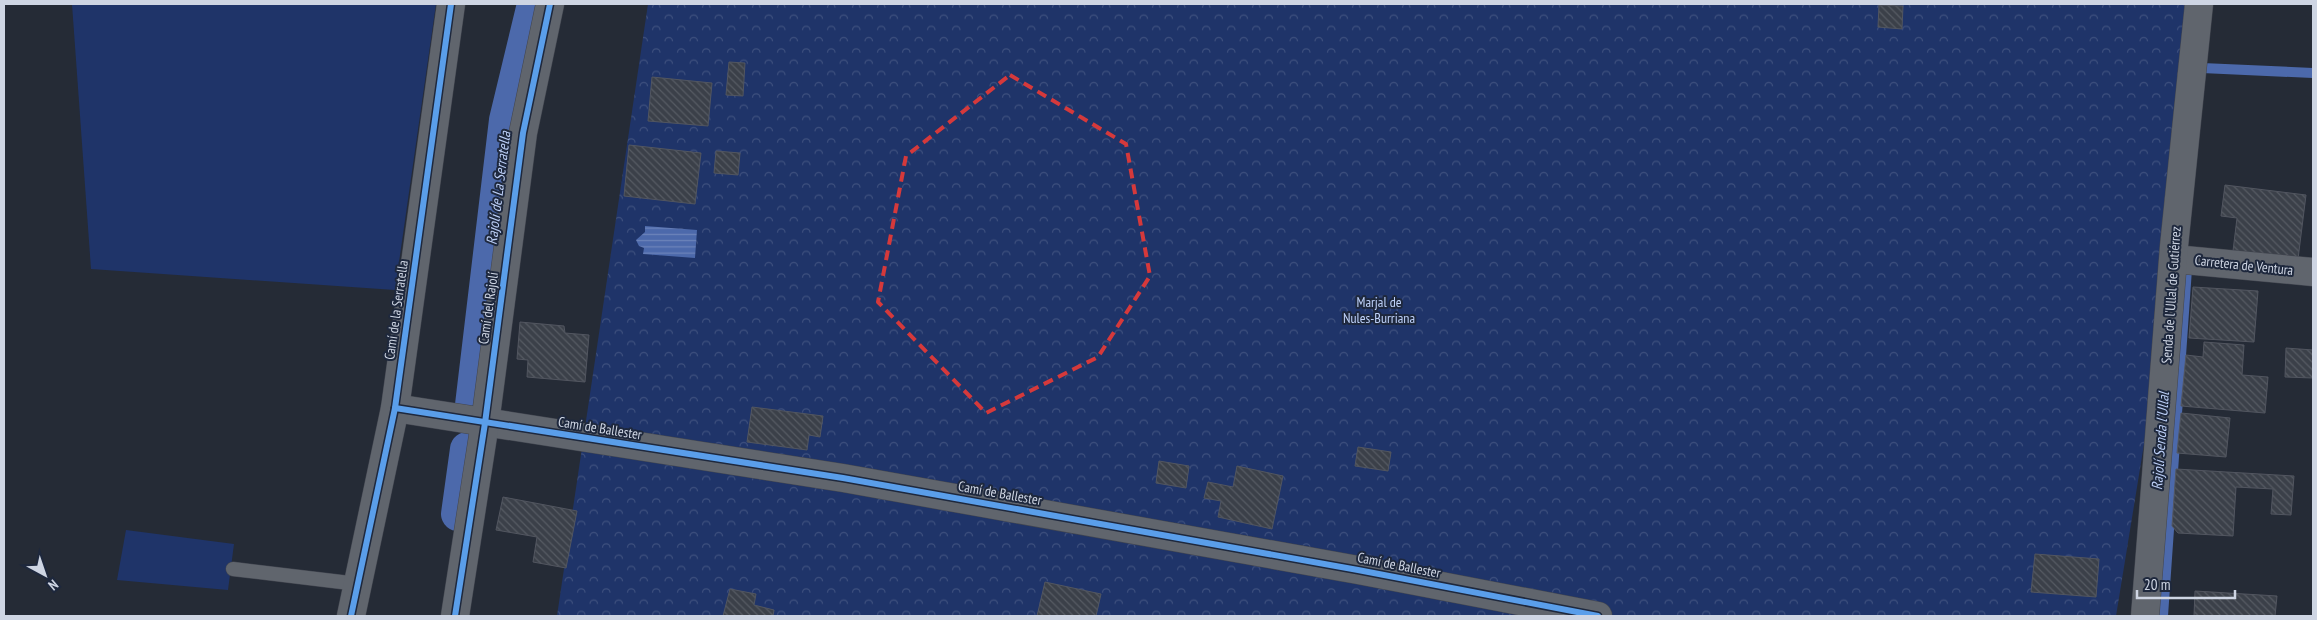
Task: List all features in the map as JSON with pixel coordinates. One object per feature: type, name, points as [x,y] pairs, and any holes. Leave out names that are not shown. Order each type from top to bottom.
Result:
[{"type":"street","name":"Camí de la Serratella","points":[[351,616],[395,408],[451,4]]},
{"type":"street","name":"Camí del Rajolí","points":[[455,616],[485,423],[524,133],[550,4]]},
{"type":"street","name":"Senda de l'Ullal de Gutiérrez","points":[[2145,616],[2174,260],[2199,4]]},
{"type":"street","name":"Carretera de Ventura","points":[[2174,260],[2313,272]]},
{"type":"street","name":"Camí de Ballester","points":[[395,408],[843,478],[1358,570],[1598,616]]},
{"type":"lane","points":[[233,569],[358,584]]},
{"type":"highlighted area","points":[[1010,75],[1126,144],[1150,276],[1098,357],[986,413],[878,302],[906,156]]},
{"type":"green space","points":[[72,4],[436,4],[395,290],[91,269]]},
{"type":"green space","name":"Marjal de Nules-Burriana","points":[[648,4],[2200,4],[2174,260],[2116,616],[557,616]]},
{"type":"green space","points":[[126,530],[234,544],[228,590],[117,580]]},
{"type":"shaded area","points":[[645,226],[697,230],[695,258],[643,254],[644,248],[639,246],[636,240],[645,232]]},
{"type":"building","points":[[1879,5],[1903,6],[1902,29],[1878,27]]},
{"type":"building","points":[[729,62],[745,63],[743,96],[726,95]]},
{"type":"building","points":[[652,77],[712,83],[708,126],[648,121]]},
{"type":"building","points":[[629,145],[701,153],[695,204],[624,196]]},
{"type":"building","points":[[716,151],[740,153],[738,175],[714,173]]},
{"type":"building","points":[[2225,185],[2306,195],[2298,259],[2233,251],[2237,218],[2221,216]]},
{"type":"building","points":[[2193,287],[2258,291],[2254,342],[2189,338]]},
{"type":"building","points":[[520,322],[564,326],[565,333],[589,335],[585,382],[527,377],[528,360],[517,359]]},
{"type":"building","points":[[2204,342],[2244,345],[2242,375],[2268,377],[2265,413],[2181,406],[2186,355],[2203,357]]},
{"type":"building","points":[[2286,348],[2313,350],[2313,378],[2285,377]]},
{"type":"building","points":[[752,407],[823,416],[820,437],[809,435],[807,450],[747,442]]},
{"type":"building","points":[[2181,413],[2230,418],[2226,457],[2177,453]]},
{"type":"building","points":[[1358,447],[1391,452],[1388,471],[1355,466]]},
{"type":"building","points":[[1159,461],[1189,466],[1186,488],[1156,483]]},
{"type":"building","points":[[1237,466],[1283,476],[1272,529],[1218,517],[1221,501],[1204,498],[1208,482],[1233,487]]},
{"type":"building","points":[[2176,469],[2294,476],[2291,515],[2271,514],[2273,489],[2236,487],[2233,536],[2178,533],[2172,526]]},
{"type":"building","points":[[503,497],[577,511],[566,568],[533,562],[537,537],[496,530]]},
{"type":"building","points":[[2035,554],[2099,559],[2096,597],[2031,592]]},
{"type":"building","points":[[1045,582],[1101,594],[1096,616],[1037,616]]},
{"type":"building","points":[[730,589],[756,594],[754,605],[774,610],[773,616],[723,616]]},
{"type":"building","points":[[2195,591],[2277,596],[2275,616],[2194,616]]},
{"type":"waterway","name":"Rajolí de La Serratella","points":[[472,405],[506,120],[534,4]]},
{"type":"waterway","points":[[2202,68],[2313,73]]},
{"type":"waterway","name":"Rajolí Senda l'Ullal","points":[[2163,616],[2187,269]]},
{"type":"waterway","name":"Rajolí de La Serratella","points":[[458,514],[467,449]]},
{"type":"cycle path","points":[[351,616],[395,408],[451,4]]},
{"type":"cycle path","points":[[455,616],[485,423],[523,133],[550,4]]},
{"type":"cycle path","points":[[395,408],[843,478],[1358,570],[1598,616]]}]
